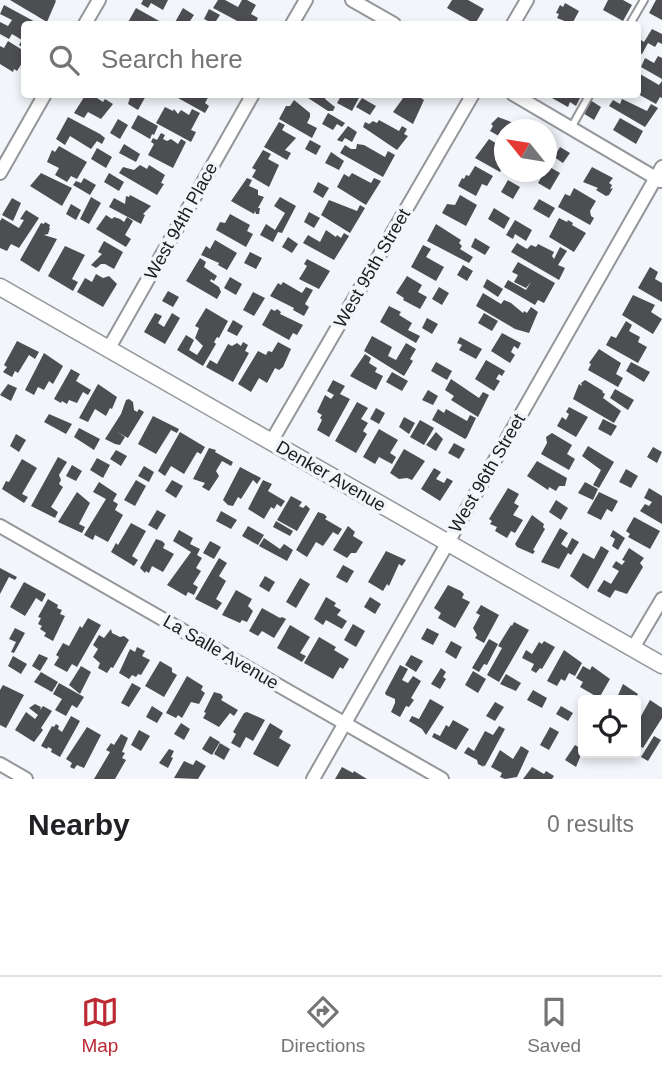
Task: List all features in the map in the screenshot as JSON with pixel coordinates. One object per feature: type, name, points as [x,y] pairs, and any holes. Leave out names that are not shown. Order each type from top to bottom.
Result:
[{"type":"street","points":[[87,21],[99,0]]},
{"type":"street","points":[[294,21],[306,0]]},
{"type":"street","points":[[352,0],[389,21]]},
{"type":"street","points":[[515,21],[527,0]]},
{"type":"street","points":[[0,173],[43,98]]},
{"type":"street","name":"West 94th Place","points":[[109,348],[251,98]]},
{"type":"street","name":"West 95th Street","points":[[271,442],[471,98]]},
{"type":"street","points":[[520,98],[660,176]]},
{"type":"street","name":"West 96th Street","points":[[313,779],[660,176]]},
{"type":"street","name":"Denker Avenue","points":[[0,287],[662,665]]},
{"type":"street","name":"La Salle Avenue","points":[[0,526],[442,779]]},
{"type":"street","points":[[633,648],[662,599]]},
{"type":"street","points":[[0,764],[26,779]]},
{"type":"lane","points":[[632,21],[644,0]]},
{"type":"lane","points":[[571,128],[588,98]]},
{"type":"building","points":[[10,0],[55,0],[45,21]]},
{"type":"building","points":[[143,0],[168,0],[163,10],[151,3],[148,8],[141,4]]},
{"type":"building","points":[[218,0],[225,0],[238,7],[242,0],[247,0],[256,5],[251,14],[258,18],[256,21],[237,21],[213,8]]},
{"type":"building","points":[[452,0],[468,0],[484,9],[477,21],[470,21],[447,8]]},
{"type":"building","points":[[608,0],[623,0],[632,5],[623,21],[603,10]]},
{"type":"building","points":[[656,0],[662,0],[662,20],[649,13]]},
{"type":"building","points":[[565,3],[579,11],[574,21],[557,18],[560,5],[563,7]]},
{"type":"building","points":[[4,5],[33,21],[21,21],[21,39],[12,34],[9,39],[0,34],[0,22],[8,26],[12,20],[0,14]]},
{"type":"building","points":[[136,8],[159,21],[129,21]]},
{"type":"building","points":[[183,8],[194,15],[190,21],[176,21]]},
{"type":"building","points":[[209,9],[220,15],[216,21],[204,19]]},
{"type":"building","points":[[652,29],[662,34],[662,44],[658,42],[655,47],[648,43],[642,54],[641,40],[644,42]]},
{"type":"building","points":[[8,41],[21,49],[21,65],[17,71],[14,69],[13,72],[0,64],[0,46],[4,48]]},
{"type":"building","points":[[658,56],[662,58],[662,79],[641,67],[645,58],[654,63]]},
{"type":"building","points":[[641,75],[659,85],[662,81],[662,98],[660,97],[656,104],[641,96]]},
{"type":"building","points":[[83,98],[97,98],[103,102],[105,99],[113,104],[101,119],[88,112],[84,118],[74,113]]},
{"type":"building","points":[[130,98],[145,98],[138,110],[128,104]]},
{"type":"building","points":[[178,98],[208,98],[205,103],[209,106],[205,113]]},
{"type":"building","points":[[308,98],[326,98],[335,107],[333,111],[328,111]]},
{"type":"building","points":[[340,98],[359,98],[352,111],[337,103]]},
{"type":"building","points":[[362,98],[376,106],[370,115],[356,107]]},
{"type":"building","points":[[403,98],[424,100],[413,124],[393,112]]},
{"type":"building","points":[[552,98],[580,98],[576,106],[570,102],[568,107]]},
{"type":"building","points":[[622,99],[647,111],[651,104],[658,108],[645,127],[609,106],[613,100],[620,104]]},
{"type":"building","points":[[294,100],[310,113],[307,123],[317,128],[312,138],[279,119],[286,106],[290,106]]},
{"type":"building","points":[[590,100],[601,107],[594,120],[583,113]]},
{"type":"building","points":[[165,107],[173,111],[174,109],[178,114],[181,110],[189,115],[192,109],[200,113],[191,130],[196,132],[191,142],[156,123]]},
{"type":"building","points":[[328,113],[345,123],[342,127],[337,124],[333,130],[322,124]]},
{"type":"building","points":[[138,115],[158,126],[150,139],[131,128]]},
{"type":"building","points":[[68,117],[100,134],[105,138],[102,144],[97,141],[91,149],[70,136],[65,145],[56,139]]},
{"type":"building","points":[[620,118],[643,131],[636,144],[613,130]]},
{"type":"building","points":[[118,119],[128,125],[120,139],[110,133]]},
{"type":"building","points":[[379,120],[399,131],[402,126],[407,129],[404,134],[408,136],[397,150],[363,127],[365,122],[377,123]]},
{"type":"building","points":[[279,122],[285,125],[282,130],[296,138],[285,150],[291,153],[287,160],[264,147]]},
{"type":"building","points":[[348,126],[357,132],[352,142],[345,138],[342,142],[337,140]]},
{"type":"building","points":[[161,133],[167,141],[171,139],[178,144],[181,139],[186,142],[173,168],[148,155],[154,144],[151,142],[153,138],[157,140]]},
{"type":"building","points":[[489,139],[494,142],[494,169],[475,158]]},
{"type":"building","points":[[310,140],[321,146],[316,155],[305,149]]},
{"type":"building","points":[[124,144],[140,154],[136,162],[119,153]]},
{"type":"building","points":[[357,144],[385,157],[388,151],[395,155],[383,177],[340,153],[345,145],[356,149]]},
{"type":"building","points":[[59,146],[87,162],[77,179],[71,176],[67,182],[55,175],[59,168],[47,162],[52,150],[55,152]]},
{"type":"building","points":[[560,147],[570,153],[563,163],[557,159]]},
{"type":"building","points":[[97,148],[112,157],[106,168],[91,159]]},
{"type":"building","points":[[263,150],[271,154],[268,159],[279,165],[269,187],[252,177],[256,170],[252,168]]},
{"type":"building","points":[[331,152],[344,161],[339,170],[325,163]]},
{"type":"building","points":[[140,165],[147,169],[149,165],[165,175],[161,183],[164,184],[157,195],[119,173],[123,167],[134,170]]},
{"type":"building","points":[[475,166],[493,176],[487,186],[482,184],[476,196],[458,186],[462,178],[469,176]]},
{"type":"building","points":[[592,167],[613,178],[609,183],[612,185],[610,189],[613,188],[609,195],[606,196],[596,190],[598,188],[583,182]]},
{"type":"building","points":[[41,173],[72,188],[62,206],[30,186]]},
{"type":"building","points":[[109,173],[124,182],[119,191],[104,182]]},
{"type":"building","points":[[352,173],[371,183],[374,178],[381,181],[366,205],[337,187],[344,174],[349,177]]},
{"type":"building","points":[[84,178],[96,185],[90,195],[73,185],[76,181],[81,183]]},
{"type":"building","points":[[247,178],[252,180],[249,186],[264,197],[258,208],[259,214],[255,211],[254,214],[231,201]]},
{"type":"building","points":[[318,182],[329,188],[323,198],[313,192]]},
{"type":"building","points":[[507,182],[520,187],[513,199],[501,192]]},
{"type":"building","points":[[539,182],[555,182],[550,190]]},
{"type":"building","points":[[574,188],[596,201],[590,211],[594,218],[590,225],[558,207],[565,194],[570,196]]},
{"type":"building","points":[[130,195],[151,206],[143,214],[145,215],[141,224],[109,207],[114,198],[125,204],[126,196]]},
{"type":"building","points":[[460,195],[477,205],[466,226],[442,213],[447,204],[455,205]]},
{"type":"building","points":[[91,197],[101,203],[89,224],[80,219]]},
{"type":"building","points":[[280,197],[296,206],[282,233],[278,232],[273,242],[260,235],[266,224],[275,230],[285,213],[274,206]]},
{"type":"building","points":[[12,198],[21,203],[13,221],[2,215]]},
{"type":"building","points":[[539,199],[555,208],[549,218],[533,209]]},
{"type":"building","points":[[329,200],[357,211],[360,205],[365,208],[350,233],[321,215]]},
{"type":"building","points":[[71,204],[81,210],[76,220],[66,214]]},
{"type":"building","points":[[494,208],[510,218],[504,229],[488,219]]},
{"type":"building","points":[[26,210],[39,218],[19,248],[11,244],[7,251],[0,248],[2,218],[19,228],[24,220],[20,219]]},
{"type":"building","points":[[309,212],[320,218],[314,228],[304,222]]},
{"type":"building","points":[[230,214],[250,225],[247,231],[253,234],[246,247],[216,230],[220,222],[225,223]]},
{"type":"building","points":[[106,215],[124,222],[127,217],[133,221],[125,235],[131,239],[126,247],[96,229]]},
{"type":"building","points":[[559,218],[567,222],[568,220],[586,233],[574,252],[549,237]]},
{"type":"building","points":[[515,220],[532,230],[526,241],[515,234],[513,239],[506,235]]},
{"type":"building","points":[[45,222],[50,228],[48,234],[44,235],[57,239],[39,272],[20,260],[41,223]]},
{"type":"building","points":[[436,224],[461,240],[460,249],[473,257],[469,263],[427,241]]},
{"type":"building","points":[[326,230],[336,237],[337,235],[341,238],[344,233],[349,236],[334,260],[303,243],[308,235],[320,242]]},
{"type":"building","points":[[288,237],[298,244],[292,253],[282,247]]},
{"type":"building","points":[[475,238],[490,247],[485,255],[471,247]]},
{"type":"building","points":[[215,240],[237,253],[227,270],[201,255],[206,246],[210,249]]},
{"type":"building","points":[[104,241],[123,252],[114,269],[105,264],[96,268],[91,265],[102,254],[98,252]]},
{"type":"building","points":[[517,243],[527,249],[538,244],[554,252],[554,259],[560,247],[567,251],[558,265],[565,268],[559,280],[511,252]]},
{"type":"building","points":[[423,245],[431,249],[426,257],[444,267],[436,281],[411,267]]},
{"type":"building","points":[[65,246],[85,255],[72,279],[78,282],[73,291],[48,276]]},
{"type":"building","points":[[250,252],[262,258],[256,269],[244,263]]},
{"type":"building","points":[[200,258],[206,262],[204,267],[217,276],[214,281],[210,281],[219,287],[221,292],[217,299],[186,281]]},
{"type":"building","points":[[307,259],[330,271],[319,289],[299,279],[307,266],[304,264]]},
{"type":"building","points":[[518,262],[555,283],[544,303],[538,300],[535,305],[504,287],[508,280],[526,290],[531,282],[526,288],[514,282],[518,275],[512,272]]},
{"type":"building","points":[[463,265],[473,271],[467,281],[457,275]]},
{"type":"building","points":[[650,267],[658,272],[655,279],[662,283],[662,302],[638,288]]},
{"type":"building","points":[[96,274],[103,278],[109,276],[117,284],[103,307],[77,292],[85,278],[92,282]]},
{"type":"building","points":[[407,276],[422,285],[418,292],[427,297],[420,309],[396,293]]},
{"type":"building","points":[[230,277],[242,284],[236,295],[224,288]]},
{"type":"building","points":[[487,279],[503,289],[498,297],[483,287]]},
{"type":"building","points":[[283,282],[302,293],[306,287],[313,290],[305,304],[309,307],[304,316],[270,296],[278,283],[281,285]]},
{"type":"building","points":[[439,287],[449,293],[442,305],[432,299]]},
{"type":"building","points":[[168,291],[179,297],[173,307],[162,301]]},
{"type":"building","points":[[253,292],[265,298],[254,316],[243,310]]},
{"type":"building","points":[[483,293],[501,304],[504,300],[511,303],[523,313],[527,313],[531,307],[538,312],[529,333],[515,329],[476,306]]},
{"type":"building","points":[[633,295],[655,305],[651,312],[662,319],[653,334],[622,315]]},
{"type":"building","points":[[389,306],[401,312],[399,315],[412,323],[408,330],[420,336],[416,343],[380,322]]},
{"type":"building","points":[[206,308],[228,321],[203,366],[177,350],[186,335],[194,340],[189,350],[197,355],[203,346],[195,338],[199,328],[195,326]]},
{"type":"building","points":[[271,309],[277,309],[280,314],[303,325],[297,335],[293,333],[289,340],[262,325]]},
{"type":"building","points":[[155,313],[162,316],[158,323],[164,327],[172,313],[180,318],[165,344],[144,332]]},
{"type":"building","points":[[484,313],[498,321],[492,331],[478,323]]},
{"type":"building","points":[[427,318],[438,324],[432,334],[422,328]]},
{"type":"building","points":[[233,320],[243,326],[237,336],[227,331]]},
{"type":"building","points":[[626,321],[632,325],[629,331],[640,337],[638,342],[647,347],[638,363],[606,345],[611,336],[616,338]]},
{"type":"building","points":[[502,333],[521,343],[518,349],[514,346],[511,352],[515,355],[510,363],[491,351]]},
{"type":"building","points":[[372,336],[392,347],[388,356],[396,360],[406,343],[416,349],[410,359],[413,361],[404,376],[364,351]]},
{"type":"building","points":[[460,337],[482,349],[476,359],[459,350],[462,345],[457,343]]},
{"type":"building","points":[[17,341],[39,352],[35,359],[29,355],[18,373],[15,371],[12,377],[3,372]]},
{"type":"building","points":[[243,342],[248,345],[245,351],[249,353],[233,382],[206,367],[210,360],[217,364],[228,344],[232,346],[237,343],[241,346]]},
{"type":"building","points":[[278,342],[291,349],[283,367],[279,370],[275,368],[267,383],[259,378],[251,392],[238,384],[258,351],[266,355],[268,351],[272,352]]},
{"type":"building","points":[[599,349],[621,363],[616,374],[623,378],[618,387],[588,370],[591,364],[589,363]]},
{"type":"building","points":[[44,353],[63,366],[53,384],[49,381],[44,390],[38,387],[34,395],[25,390]]},
{"type":"building","points":[[365,354],[371,358],[369,363],[377,368],[375,372],[383,376],[376,390],[350,376]]},
{"type":"building","points":[[486,360],[505,371],[496,379],[500,381],[494,391],[475,379]]},
{"type":"building","points":[[436,362],[452,371],[447,380],[431,371]]},
{"type":"building","points":[[631,362],[650,372],[644,382],[626,371]]},
{"type":"building","points":[[71,369],[80,374],[76,381],[91,390],[88,395],[83,392],[77,403],[69,400],[67,404],[62,401],[61,403],[54,399]]},
{"type":"building","points":[[392,372],[408,381],[402,391],[386,382]]},
{"type":"building","points":[[451,379],[479,398],[483,392],[489,395],[478,417],[451,400],[454,396],[445,390]]},
{"type":"building","points":[[333,380],[345,386],[340,394],[350,399],[329,437],[317,430],[322,415],[317,412],[325,395],[331,399],[334,395],[327,391]]},
{"type":"building","points":[[585,380],[603,391],[603,398],[621,411],[614,423],[573,399],[579,384],[582,386],[581,383]]},
{"type":"building","points":[[8,384],[17,388],[11,401],[0,395]]},
{"type":"building","points":[[98,384],[117,397],[106,416],[95,409],[88,422],[79,418]]},
{"type":"building","points":[[615,389],[634,400],[628,410],[610,398]]},
{"type":"building","points":[[428,390],[438,396],[433,405],[422,400]]},
{"type":"building","points":[[129,399],[133,402],[134,410],[144,412],[128,438],[117,432],[125,437],[120,445],[115,444],[105,439]]},
{"type":"building","points":[[357,402],[368,408],[361,419],[368,423],[363,431],[367,434],[356,453],[335,441]]},
{"type":"building","points":[[569,407],[588,417],[576,437],[557,426],[562,417],[566,420]]},
{"type":"building","points":[[376,408],[385,413],[379,424],[370,419]]},
{"type":"building","points":[[438,409],[444,413],[446,409],[467,421],[470,415],[476,418],[465,439],[432,420]]},
{"type":"building","points":[[49,414],[72,424],[66,434],[44,422]]},
{"type":"building","points":[[153,416],[179,429],[177,433],[171,430],[156,454],[138,444]]},
{"type":"building","points":[[404,417],[415,423],[409,434],[399,427]]},
{"type":"building","points":[[603,419],[617,426],[611,436],[598,429]]},
{"type":"building","points":[[420,420],[434,428],[424,445],[410,437]]},
{"type":"building","points":[[79,428],[100,439],[94,450],[74,437]]},
{"type":"building","points":[[379,429],[398,440],[390,453],[396,457],[392,464],[379,457],[375,464],[363,457]]},
{"type":"building","points":[[180,432],[205,447],[201,454],[197,452],[184,474],[171,466],[165,476],[158,471]]},
{"type":"building","points":[[436,432],[443,439],[436,451],[426,445]]},
{"type":"building","points":[[552,433],[572,445],[567,454],[575,459],[569,470],[541,454],[547,443],[546,437]]},
{"type":"building","points":[[16,434],[26,440],[19,452],[10,446]]},
{"type":"building","points":[[454,443],[465,449],[459,459],[448,453]]},
{"type":"building","points":[[588,446],[614,462],[599,488],[593,485],[601,470],[582,456]]},
{"type":"building","points":[[653,447],[662,452],[657,463],[647,457]]},
{"type":"building","points":[[209,448],[233,462],[231,466],[222,461],[216,471],[219,476],[209,491],[202,487],[205,483],[193,479]]},
{"type":"building","points":[[404,449],[425,461],[412,480],[399,479],[390,473]]},
{"type":"building","points":[[116,450],[127,456],[121,466],[110,459]]},
{"type":"building","points":[[58,457],[67,462],[59,475],[59,484],[63,487],[51,507],[58,512],[55,518],[31,506]]},
{"type":"building","points":[[97,458],[110,465],[103,478],[90,470]]},
{"type":"building","points":[[22,459],[37,468],[22,494],[28,497],[24,503],[2,489]]},
{"type":"building","points":[[537,461],[567,478],[565,486],[559,486],[556,491],[549,487],[548,490],[527,476]]},
{"type":"building","points":[[72,465],[82,471],[76,481],[66,476]]},
{"type":"building","points":[[144,466],[154,472],[149,482],[138,476]]},
{"type":"building","points":[[240,467],[261,478],[257,484],[253,480],[233,506],[228,505],[223,500]]},
{"type":"building","points":[[434,468],[441,472],[436,479],[444,483],[447,478],[453,481],[440,501],[421,489]]},
{"type":"building","points":[[626,469],[638,476],[631,488],[619,482]]},
{"type":"building","points":[[136,480],[146,486],[135,506],[124,500]]},
{"type":"building","points":[[172,480],[183,486],[176,498],[165,491]]},
{"type":"building","points":[[263,480],[272,484],[268,491],[285,501],[281,507],[277,504],[274,509],[271,507],[264,519],[248,509]]},
{"type":"building","points":[[99,482],[117,494],[113,501],[118,504],[115,510],[123,515],[108,542],[95,535],[93,540],[84,535],[106,499],[93,492]]},
{"type":"building","points":[[585,482],[598,489],[593,500],[578,493]]},
{"type":"building","points":[[508,488],[519,494],[514,503],[519,506],[513,515],[523,520],[515,533],[511,531],[507,538],[495,531],[497,527],[490,524],[492,521],[489,519]]},
{"type":"building","points":[[649,488],[662,496],[662,524],[640,511],[645,504],[649,506],[652,502],[644,498]]},
{"type":"building","points":[[77,492],[90,503],[79,524],[85,527],[82,533],[58,522]]},
{"type":"building","points":[[599,492],[618,501],[612,512],[607,509],[601,520],[587,513]]},
{"type":"building","points":[[291,496],[302,502],[299,506],[303,508],[306,505],[310,509],[297,531],[277,520]]},
{"type":"building","points":[[556,500],[568,508],[561,520],[549,512]]},
{"type":"building","points":[[157,510],[166,515],[157,530],[148,525]]},
{"type":"building","points":[[221,511],[237,520],[231,529],[216,521]]},
{"type":"building","points":[[318,512],[342,529],[338,535],[333,532],[323,546],[316,542],[307,557],[296,550]]},
{"type":"building","points":[[532,515],[544,524],[545,529],[533,554],[515,544]]},
{"type":"building","points":[[634,517],[660,531],[650,549],[628,537],[630,534],[626,531]]},
{"type":"building","points":[[276,521],[293,531],[290,536],[273,527]]},
{"type":"building","points":[[131,523],[146,531],[132,556],[138,560],[134,566],[111,552]]},
{"type":"building","points":[[248,526],[264,535],[258,545],[242,536]]},
{"type":"building","points":[[348,526],[355,532],[353,536],[363,542],[356,553],[351,553],[347,558],[333,550]]},
{"type":"building","points":[[560,528],[568,533],[561,544],[567,548],[572,538],[579,542],[571,555],[568,553],[559,569],[541,562]]},
{"type":"building","points":[[179,530],[193,538],[190,544],[200,549],[197,555],[202,558],[196,568],[201,571],[193,584],[198,587],[194,595],[188,592],[186,596],[167,585],[191,552],[173,541]]},
{"type":"building","points":[[613,530],[625,538],[618,550],[612,546],[615,539],[610,536]]},
{"type":"building","points":[[264,538],[280,549],[284,544],[293,550],[287,561],[259,546]]},
{"type":"building","points":[[156,539],[165,544],[163,548],[174,554],[163,572],[152,566],[149,573],[145,573],[140,568]]},
{"type":"building","points":[[210,541],[221,547],[214,559],[203,553]]},
{"type":"building","points":[[601,546],[609,551],[588,589],[570,576],[583,553],[594,559]]},
{"type":"building","points":[[629,548],[644,558],[640,563],[643,567],[627,594],[615,590],[610,598],[597,591],[604,580],[611,584],[619,571],[612,567],[616,561],[622,565]]},
{"type":"building","points":[[386,551],[406,560],[402,566],[399,564],[389,586],[387,584],[383,591],[368,582]]},
{"type":"building","points":[[219,558],[227,563],[219,576],[226,581],[216,599],[222,603],[217,610],[195,599]]},
{"type":"building","points":[[343,565],[354,571],[347,583],[336,577]]},
{"type":"building","points":[[0,568],[17,577],[15,580],[9,577],[0,594]]},
{"type":"building","points":[[265,576],[275,582],[269,592],[259,586]]},
{"type":"building","points":[[300,578],[310,584],[296,608],[286,602]]},
{"type":"building","points":[[24,582],[46,594],[42,602],[36,598],[25,616],[10,607]]},
{"type":"building","points":[[448,585],[461,591],[464,594],[462,598],[470,602],[455,628],[438,618],[441,613],[434,608]]},
{"type":"building","points":[[236,590],[252,599],[248,606],[253,611],[247,622],[242,620],[240,623],[222,615]]},
{"type":"building","points":[[326,597],[341,610],[337,615],[347,621],[342,629],[326,620],[323,625],[314,619]]},
{"type":"building","points":[[370,597],[381,604],[375,614],[364,607]]},
{"type":"building","points":[[48,599],[58,605],[57,608],[62,610],[60,614],[65,616],[53,641],[44,636],[46,633],[38,624],[41,618],[38,617]]},
{"type":"building","points":[[481,605],[499,615],[484,643],[475,638],[477,635],[473,628],[480,615],[476,613]]},
{"type":"building","points":[[262,608],[286,619],[274,638],[262,631],[258,636],[249,631]]},
{"type":"building","points":[[88,618],[101,625],[77,667],[72,664],[67,672],[54,665],[63,643],[69,646],[80,626],[82,628]]},
{"type":"building","points":[[514,622],[529,630],[499,682],[487,675],[502,648],[498,646]]},
{"type":"building","points":[[353,624],[365,631],[356,647],[344,640]]},
{"type":"building","points":[[290,625],[310,637],[300,653],[306,656],[302,662],[277,648]]},
{"type":"building","points":[[15,628],[25,633],[14,653],[11,652],[16,642],[9,639]]},
{"type":"building","points":[[427,628],[439,634],[433,645],[421,639]]},
{"type":"building","points":[[111,629],[112,633],[129,640],[113,668],[107,673],[98,668],[100,663],[93,657],[98,649],[93,645],[99,635],[104,638]]},
{"type":"building","points":[[319,637],[349,659],[333,679],[304,663]]},
{"type":"building","points":[[489,639],[498,644],[487,665],[484,664],[479,672],[472,668]]},
{"type":"building","points":[[451,641],[462,647],[456,659],[445,652]]},
{"type":"building","points":[[544,641],[555,647],[542,669],[536,673],[531,670],[534,664],[522,658],[526,650],[532,654],[539,642],[542,644]]},
{"type":"building","points":[[137,647],[145,651],[142,656],[150,660],[141,675],[132,675],[129,679],[119,673],[130,649],[135,652]]},
{"type":"building","points":[[564,650],[582,663],[575,676],[569,673],[565,681],[561,679],[557,686],[547,681]]},
{"type":"building","points":[[39,654],[48,658],[40,671],[32,666]]},
{"type":"building","points":[[411,655],[423,661],[416,672],[405,665]]},
{"type":"building","points":[[13,656],[27,664],[21,674],[8,666]]},
{"type":"building","points":[[160,661],[172,668],[172,672],[177,675],[164,697],[145,686]]},
{"type":"building","points":[[400,665],[408,669],[402,680],[408,683],[413,676],[421,681],[411,698],[414,700],[409,707],[406,706],[400,717],[391,712],[395,699],[385,693]]},
{"type":"building","points":[[81,666],[91,672],[80,694],[69,685]]},
{"type":"building","points":[[583,666],[590,670],[592,666],[610,679],[601,695],[594,695],[580,687],[583,682],[576,678]]},
{"type":"building","points":[[441,668],[446,672],[443,677],[446,679],[440,689],[431,684]]},
{"type":"building","points":[[473,671],[486,679],[478,693],[465,685]]},
{"type":"building","points":[[41,672],[58,682],[52,692],[34,682]]},
{"type":"building","points":[[506,674],[521,683],[516,691],[500,684]]},
{"type":"building","points":[[187,676],[203,686],[201,690],[205,693],[199,704],[191,702],[182,718],[178,715],[176,718],[166,713]]},
{"type":"building","points":[[59,683],[84,697],[77,708],[72,705],[66,716],[55,710],[62,699],[53,694]]},
{"type":"building","points":[[132,683],[141,688],[129,707],[121,703]]},
{"type":"building","points":[[623,684],[638,694],[637,695],[618,695]]},
{"type":"building","points":[[3,685],[24,695],[6,728],[0,725],[0,690]]},
{"type":"building","points":[[533,690],[547,698],[542,708],[527,700]]},
{"type":"building","points":[[214,692],[221,694],[221,700],[238,710],[234,716],[230,713],[219,727],[203,718]]},
{"type":"building","points":[[430,699],[444,707],[426,735],[409,721],[412,716],[419,719]]},
{"type":"building","points":[[650,700],[662,708],[662,718],[643,748],[641,747],[641,716]]},
{"type":"building","points":[[495,702],[504,707],[495,721],[486,716]]},
{"type":"building","points":[[35,704],[41,707],[40,710],[43,706],[52,711],[34,742],[15,730],[26,712],[35,719],[38,715],[29,708]]},
{"type":"building","points":[[152,706],[163,713],[157,723],[146,717]]},
{"type":"building","points":[[561,706],[573,713],[568,721],[556,714]]},
{"type":"building","points":[[247,712],[265,720],[253,741],[246,737],[240,748],[231,743],[236,734],[233,732]]},
{"type":"building","points":[[71,716],[80,721],[60,757],[51,752],[52,749],[41,746],[52,726],[56,724],[62,732]]},
{"type":"building","points":[[453,720],[469,729],[456,750],[432,737],[434,733],[440,736],[446,725],[449,727]]},
{"type":"building","points":[[181,723],[190,729],[184,740],[174,734]]},
{"type":"building","points":[[270,723],[283,731],[279,738],[291,745],[278,767],[253,754]]},
{"type":"building","points":[[499,726],[505,729],[484,767],[464,753],[468,747],[474,751],[485,731],[493,735]]},
{"type":"building","points":[[87,727],[101,735],[84,768],[77,765],[74,769],[70,767],[72,763],[66,759]]},
{"type":"building","points":[[550,727],[559,732],[549,750],[540,745]]},
{"type":"building","points":[[139,730],[150,736],[141,751],[131,745]]},
{"type":"building","points":[[121,734],[128,738],[122,752],[125,753],[122,758],[126,760],[115,779],[94,779],[110,752],[106,750],[111,743],[114,745]]},
{"type":"building","points":[[210,736],[220,742],[212,755],[202,749]]},
{"type":"building","points":[[654,736],[661,740],[648,761],[641,757]]},
{"type":"building","points":[[220,743],[230,749],[224,760],[214,754]]},
{"type":"building","points":[[575,745],[578,747],[580,758],[576,767],[565,760]]},
{"type":"building","points":[[521,746],[529,751],[517,777],[500,777],[502,773],[491,767],[500,750],[513,759]]},
{"type":"building","points":[[169,749],[174,751],[168,768],[159,763]]},
{"type":"building","points":[[196,760],[206,766],[198,779],[174,778],[184,761],[193,765]]},
{"type":"building","points":[[342,767],[353,773],[354,771],[367,779],[335,779]]},
{"type":"building","points":[[532,767],[554,776],[552,779],[523,779]]}]
